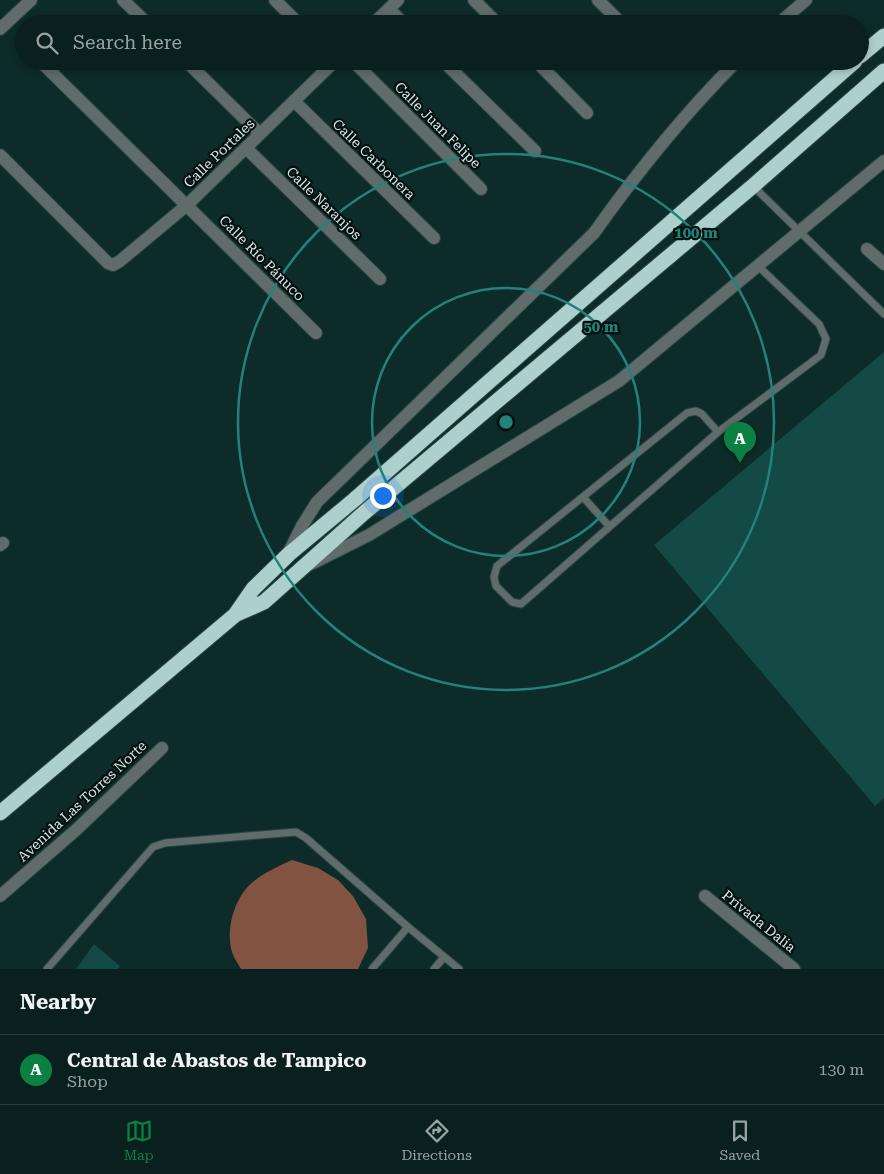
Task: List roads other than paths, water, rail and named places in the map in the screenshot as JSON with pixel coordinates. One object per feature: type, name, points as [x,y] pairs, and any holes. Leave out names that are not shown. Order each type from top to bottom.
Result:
[{"type":"highway","points":[[869,48],[884,36]]},
{"type":"highway","points":[[0,813],[235,614],[253,589],[289,554],[354,500],[845,70]]},
{"type":"highway","points":[[235,614],[264,602],[379,499],[753,186],[884,71]]},
{"type":"street","points":[[0,29],[31,0]]},
{"type":"street","points":[[123,0],[139,15]]},
{"type":"street","points":[[276,0],[290,15]]},
{"type":"street","points":[[474,0],[489,15]]},
{"type":"street","points":[[598,0],[613,15]]},
{"type":"street","points":[[788,15],[806,0]]},
{"type":"street","points":[[383,15],[393,4],[399,15]]},
{"type":"street","name":"Calle Río Pánuco","points":[[49,70],[316,333]]},
{"type":"street","points":[[195,70],[260,134]]},
{"type":"street","name":"Calle Portales","points":[[0,155],[108,263],[113,265],[120,262],[187,205],[326,70]]},
{"type":"street","name":"Calle Juan Felipe","points":[[362,70],[481,189]]},
{"type":"street","points":[[452,70],[535,151]]},
{"type":"street","points":[[545,70],[587,112]]},
{"type":"street","points":[[289,554],[302,526],[317,502],[594,233],[631,180],[700,98],[728,70]]},
{"type":"street","name":"Calle Carbonera","points":[[294,101],[434,238]]},
{"type":"street","name":"Calle Naranjos","points":[[246,148],[380,279]]},
{"type":"street","points":[[302,568],[370,535],[619,381],[884,161]]},
{"type":"street","points":[[868,250],[884,264]]},
{"type":"street","name":"Avenida Las Torres Norte","points":[[0,896],[76,830],[162,748]]},
{"type":"street","name":"Privada Dalia","points":[[705,896],[794,969]]},
{"type":"lane","points":[[753,186],[884,314]]},
{"type":"lane","points":[[718,432],[702,414],[696,411],[687,413],[497,566],[494,577],[496,586],[512,602],[521,604],[718,432],[821,355],[826,340],[819,324],[758,266]]},
{"type":"lane","points":[[583,497],[609,526]]},
{"type":"lane","points":[[47,969],[153,847],[166,843],[296,832],[306,838],[459,969]]},
{"type":"lane","points":[[372,969],[408,927]]},
{"type":"lane","points":[[434,969],[444,957]]},
{"type":"place","name":"Central de Abastos de Tampico","points":[[740,463]]}]
